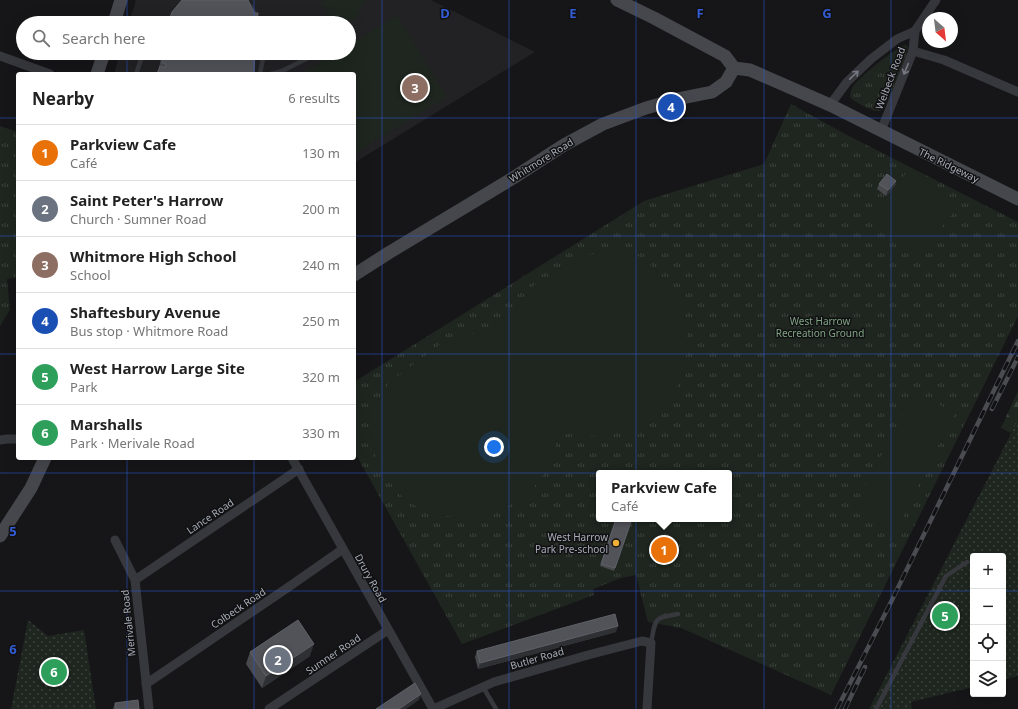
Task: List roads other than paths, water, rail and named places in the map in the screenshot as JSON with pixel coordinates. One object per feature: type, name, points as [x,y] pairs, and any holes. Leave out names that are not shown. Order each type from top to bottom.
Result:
[{"type":"street","points":[[116,16],[121,0]]},
{"type":"street","points":[[617,0],[654,18],[724,56],[734,68]]},
{"type":"street","points":[[915,31],[933,1]]},
{"type":"street","name":"Welbeck Road","points":[[830,105],[847,82],[871,59],[897,39],[915,31],[914,51],[881,131]]},
{"type":"street","points":[[914,51],[944,60],[1018,92]]},
{"type":"street","points":[[0,56],[44,72]]},
{"type":"street","points":[[98,72],[102,60]]},
{"type":"street","name":"The Ridgeway","points":[[734,68],[750,70],[830,105],[1018,200]]},
{"type":"street","name":"Whitmore Road","points":[[356,274],[513,178],[564,145],[604,124],[639,111],[682,98],[712,92],[726,82],[734,68]]},
{"type":"street","points":[[0,440],[16,439]]},
{"type":"street","points":[[0,536],[31,488],[44,460]]},
{"type":"street","name":"Drury Road","points":[[293,460],[433,709]]},
{"type":"street","name":"Lance Road","points":[[135,580],[298,469]]},
{"type":"street","name":"Merivale Road","points":[[115,540],[135,580],[149,709]]},
{"type":"street","name":"Colbeck Road","points":[[146,684],[342,549]]},
{"type":"street","name":"Sumner Road","points":[[269,709],[388,630]]},
{"type":"street","name":"Butler Road","points":[[433,709],[494,682],[642,641],[651,642]]},
{"type":"street","points":[[648,709],[651,642]]},
{"type":"lane","points":[[243,0],[251,7],[256,16]]},
{"type":"lane","points":[[137,72],[141,60]]},
{"type":"lane","points":[[260,72],[263,60]]},
{"type":"lane","points":[[278,72],[304,60]]},
{"type":"lane","points":[[876,709],[946,576],[967,562]]},
{"type":"lane","points":[[651,642],[656,621],[662,617],[678,614]]},
{"type":"lane","points":[[483,687],[496,709]]},
{"type":"railway","points":[[837,709],[892,600],[1018,341]]},
{"type":"railway","points":[[992,409],[1018,357]]},
{"type":"railway","points":[[845,709],[865,667]]},
{"type":"place","name":"Whitmore High School","points":[[415,88]]},
{"type":"place","name":"Shaftesbury Avenue","points":[[671,107]]},
{"type":"place","name":"West Harrow Park Pre-school","points":[[616,543]]},
{"type":"place","name":"Parkview Cafe","points":[[664,550]]},
{"type":"place","name":"West Harrow Large Site","points":[[945,616]]},
{"type":"place","name":"Saint Peter's Harrow","points":[[278,660]]},
{"type":"place","name":"Marshalls","points":[[54,672]]},
{"type":"park label","name":"West Harrow Recreation Ground","points":[[820,326]]}]
